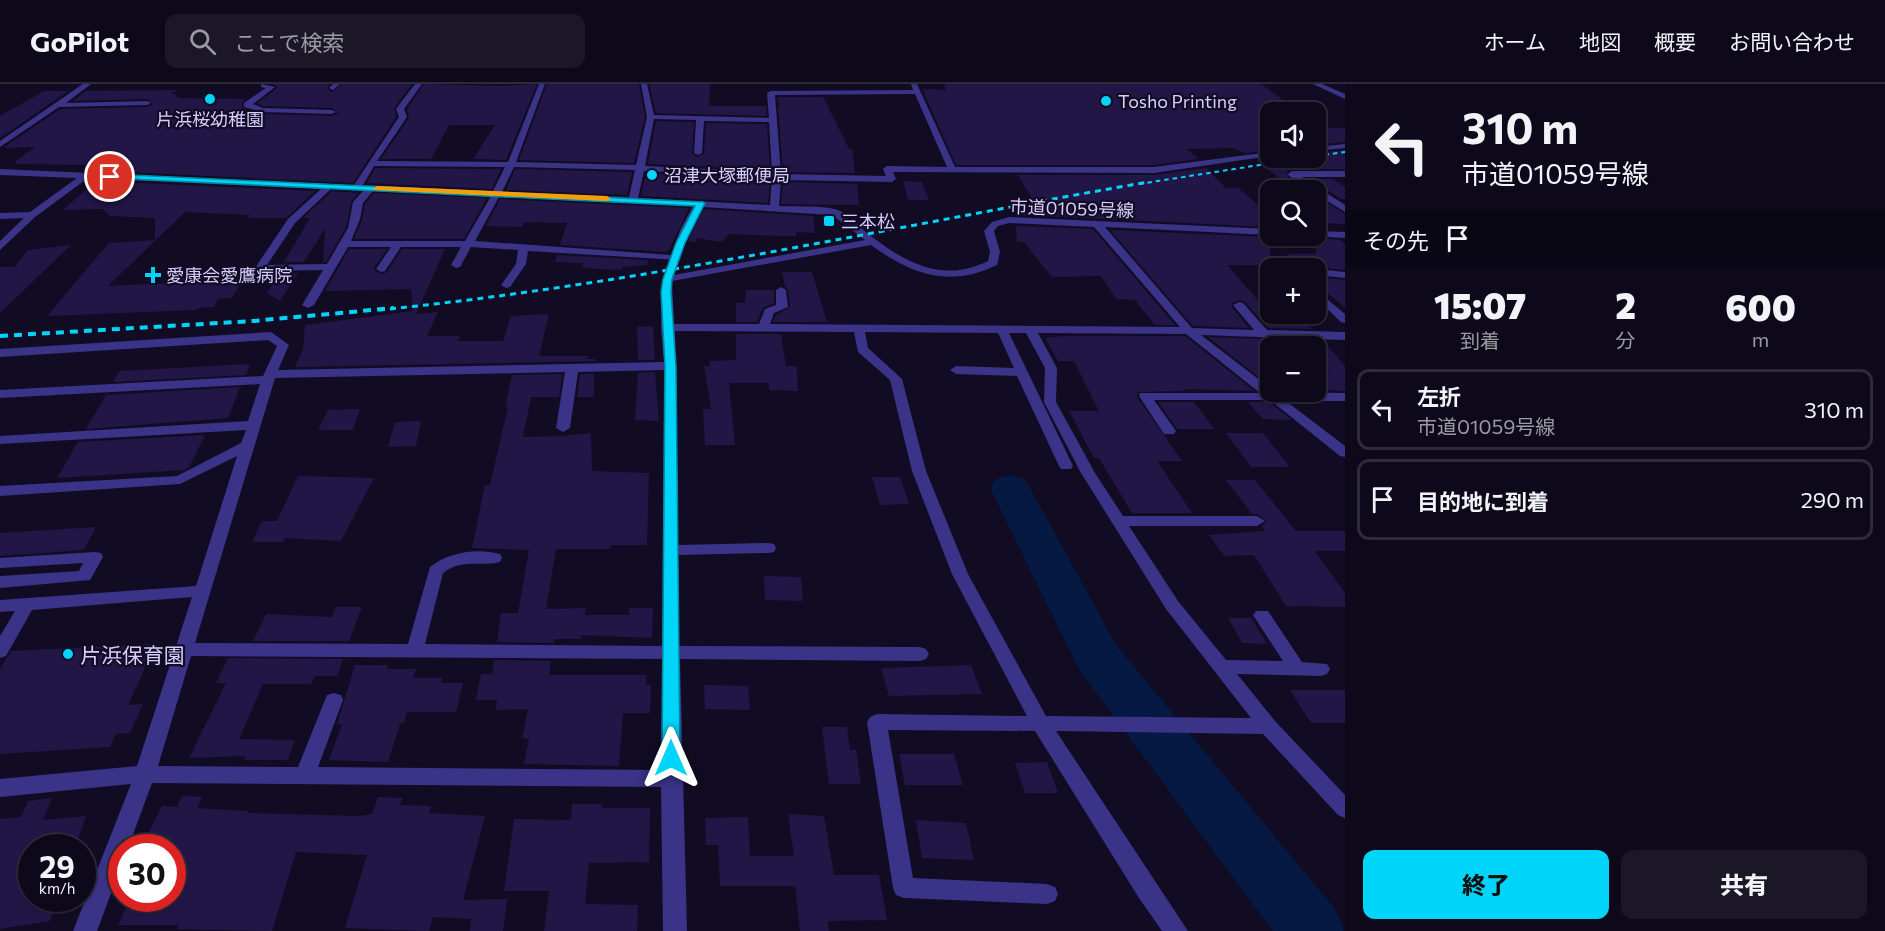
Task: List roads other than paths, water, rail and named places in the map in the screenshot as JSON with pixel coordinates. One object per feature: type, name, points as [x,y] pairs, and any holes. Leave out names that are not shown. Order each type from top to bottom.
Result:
[{"type":"street","points":[[0,145],[88,84]]},
{"type":"street","points":[[265,84],[263,86],[272,87],[247,105],[262,110],[332,112]]},
{"type":"street","points":[[357,188],[371,163],[403,117],[400,109],[419,84]]},
{"type":"street","points":[[456,265],[511,164],[542,84]]},
{"type":"street","points":[[633,200],[651,117],[644,84]]},
{"type":"street","points":[[914,84],[952,169]]},
{"type":"street","points":[[1316,84],[1345,97]]},
{"type":"street","points":[[774,207],[777,176],[771,93],[918,92]]},
{"type":"street","points":[[56,105],[137,103],[147,100]]},
{"type":"street","points":[[92,110],[100,104]]},
{"type":"street","points":[[651,117],[774,120]]},
{"type":"street","points":[[698,153],[700,119]]},
{"type":"street","points":[[1326,148],[1345,146]]},
{"type":"street","points":[[371,163],[640,167],[777,176],[892,179],[887,169],[1154,170],[1260,155]]},
{"type":"street","name":"市道01059号線","points":[[0,172],[497,193],[834,212],[843,216],[873,242],[916,269],[956,274],[980,270],[993,263],[995,252],[989,231],[995,224],[1009,220],[1260,232]]},
{"type":"street","points":[[1345,174],[1292,174],[1345,209]]},
{"type":"street","points":[[0,247],[32,215],[87,176]]},
{"type":"street","points":[[328,187],[291,221],[260,268],[330,267]]},
{"type":"street","points":[[308,305],[344,244],[358,210],[358,202],[371,188]]},
{"type":"street","points":[[1330,198],[1345,198]]},
{"type":"street","points":[[675,931],[671,779],[670,366],[667,279],[686,228],[700,203]]},
{"type":"street","points":[[0,216],[32,215]]},
{"type":"street","points":[[1097,224],[1189,331],[1260,386]]},
{"type":"street","points":[[1326,234],[1345,235]]},
{"type":"street","points":[[667,279],[873,242]]},
{"type":"street","points":[[344,244],[469,244],[675,258]]},
{"type":"street","points":[[381,269],[398,244]]},
{"type":"street","points":[[506,285],[521,264],[523,248]]},
{"type":"street","points":[[1326,273],[1345,275]]},
{"type":"street","points":[[763,328],[769,311],[782,307],[782,290]]},
{"type":"street","points":[[1326,302],[1345,320]]},
{"type":"street","points":[[1239,305],[1263,333]]},
{"type":"street","points":[[667,327],[1189,331],[1345,336]]},
{"type":"street","points":[[859,328],[862,349],[896,379],[919,471],[960,574],[1042,724],[1147,891],[1176,931]]},
{"type":"street","points":[[1002,330],[1066,466]]},
{"type":"street","points":[[1031,331],[1051,368],[1050,402],[1088,473],[1172,605],[1266,726],[1345,809]]},
{"type":"street","points":[[0,353],[271,336],[283,345],[269,377],[145,774],[85,931]]},
{"type":"street","points":[[0,394],[269,377],[670,366]]},
{"type":"street","points":[[563,428],[572,368]]},
{"type":"street","points":[[956,370],[1021,372]]},
{"type":"street","points":[[1169,431],[1145,396],[1260,396]]},
{"type":"street","points":[[1326,397],[1345,397]]},
{"type":"street","points":[[1281,402],[1345,453]]},
{"type":"street","points":[[0,440],[254,425]]},
{"type":"street","points":[[0,491],[180,480],[248,445]]},
{"type":"street","points":[[1119,521],[1257,521]]},
{"type":"street","points":[[671,550],[768,548]]},
{"type":"street","points":[[415,650],[436,571],[446,562],[458,556],[494,558]]},
{"type":"street","points":[[0,563],[95,557],[84,576],[0,582]]},
{"type":"street","points":[[0,606],[201,591]]},
{"type":"street","points":[[0,651],[27,604]]},
{"type":"street","points":[[1262,615],[1297,668]]},
{"type":"street","points":[[183,649],[920,654]]},
{"type":"street","points":[[1221,667],[1321,669]]},
{"type":"street","points":[[306,776],[334,700]]},
{"type":"street","points":[[1047,894],[904,888],[877,722],[1266,726]]},
{"type":"street","points":[[0,788],[145,774],[671,779]]},
{"type":"waterway","points":[[1010,488],[1098,658],[1312,931]]},
{"type":"railway","points":[[1326,155],[1345,152]]},
{"type":"railway","points":[[1139,184],[1260,165]]},
{"type":"railway","points":[[379,310],[476,299],[669,270],[1148,182]]},
{"type":"railway","points":[[0,336],[253,321],[394,308]]},
{"type":"place","name":"片浜桜幼稚園","points":[[210,99]]},
{"type":"place","name":"Tosho Printing","points":[[1106,101]]},
{"type":"place","name":"沼津大塚郵便局","points":[[652,175]]},
{"type":"place","name":"三本松","points":[[829,221]]},
{"type":"place","name":"愛康会愛鷹病院","points":[[153,275]]},
{"type":"place","name":"片浜保育園","points":[[68,654]]}]
